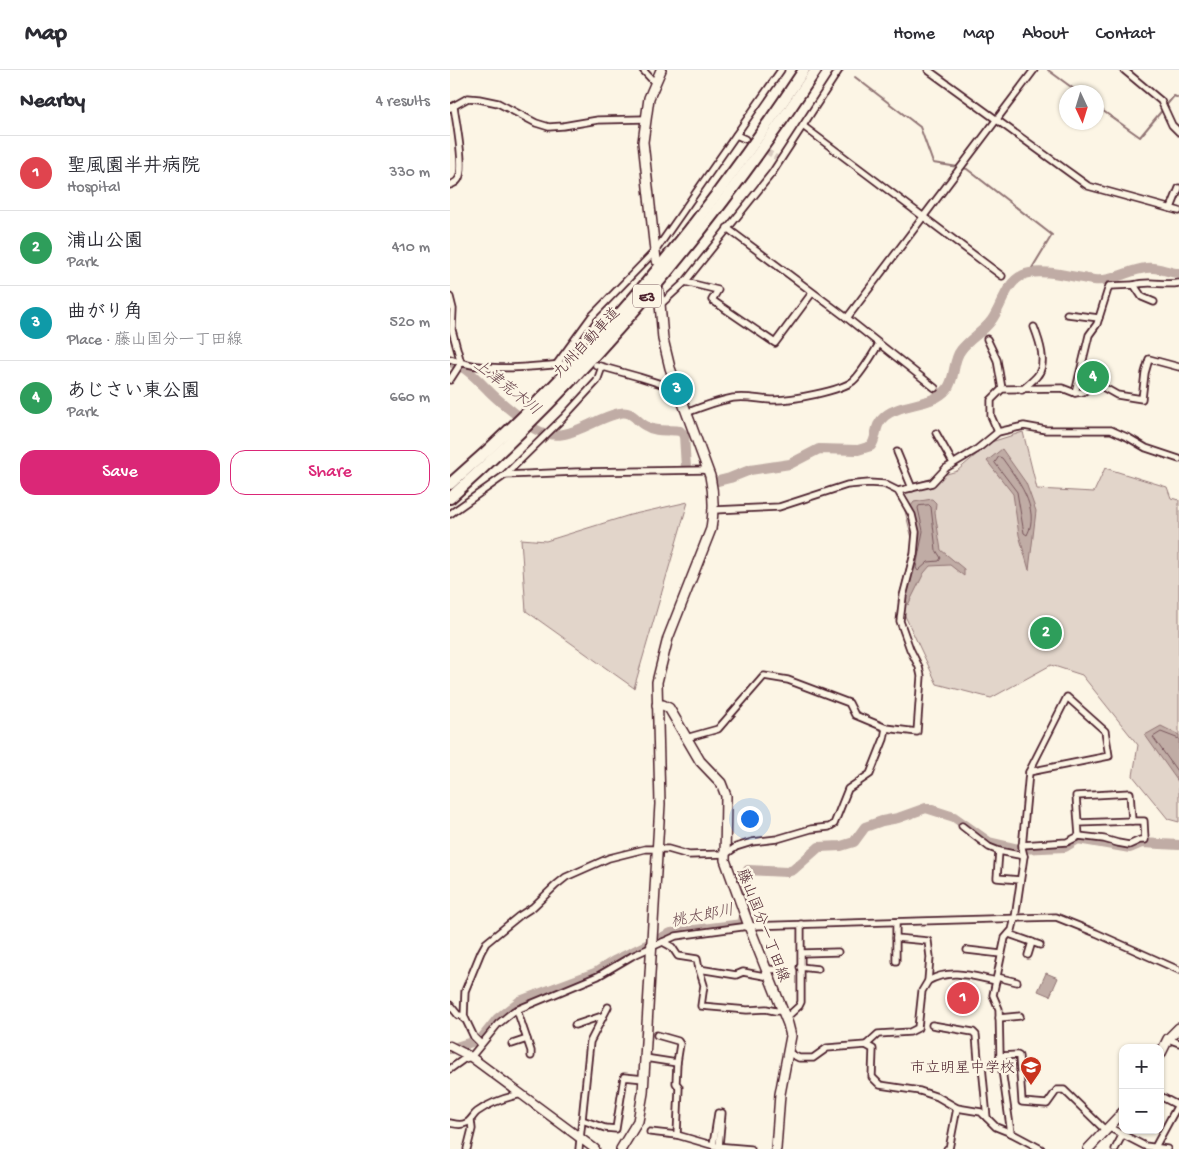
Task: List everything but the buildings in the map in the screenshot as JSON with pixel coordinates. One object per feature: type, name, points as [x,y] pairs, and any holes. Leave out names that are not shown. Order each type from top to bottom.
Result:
[{"type":"highway","name":"九州自動車道","points":[[450,484],[518,422],[642,288],[710,204],[804,70]]},
{"type":"highway","name":"九州自動車道","points":[[450,498],[544,408],[603,347],[649,295],[718,210],[783,120],[816,70]]},
{"type":"main road","points":[[656,260],[643,142],[648,98],[661,70]]},
{"type":"main road","points":[[621,1149],[638,1121],[644,1079],[660,794],[657,682],[668,638],[706,544],[714,510],[713,488],[708,470],[677,389],[665,351],[659,292]]},
{"type":"main road","name":"藤山国分一丁田線","points":[[657,705],[669,708],[700,761],[721,783],[726,796],[725,860],[791,1036],[780,1094],[776,1149]]},
{"type":"main road","points":[[1164,1048],[1168,1039],[1179,1028]]},
{"type":"main road","points":[[1088,1149],[1119,1116]]},
{"type":"street","points":[[643,70],[655,83]]},
{"type":"street","points":[[556,365],[591,317],[656,250],[781,70]]},
{"type":"street","points":[[660,305],[685,282],[772,173],[839,70]]},
{"type":"street","points":[[928,70],[1088,186],[1179,211]]},
{"type":"street","points":[[847,318],[1034,70]]},
{"type":"street","points":[[1124,70],[1161,101],[1172,125],[1179,132]]},
{"type":"street","points":[[450,185],[457,182],[461,176],[462,166],[452,107],[468,98],[498,103],[536,123],[549,127],[598,120],[645,120]]},
{"type":"street","points":[[803,126],[1002,276]]},
{"type":"street","points":[[736,135],[745,139]]},
{"type":"street","points":[[1171,208],[1179,188]]},
{"type":"street","points":[[727,228],[847,318],[935,388]]},
{"type":"street","points":[[685,282],[718,290],[712,300],[775,343],[812,292]]},
{"type":"street","points":[[1075,393],[1089,335],[1097,324],[1109,286],[1134,285],[1143,282],[1170,285],[1179,283]]},
{"type":"street","points":[[1134,285],[1142,297],[1154,302]]},
{"type":"street","points":[[450,296],[454,309],[452,330],[461,363],[450,380]]},
{"type":"street","points":[[1067,314],[1099,318]]},
{"type":"street","points":[[1022,390],[1038,376],[1042,366],[1038,339],[1034,327]]},
{"type":"street","points":[[987,339],[997,360],[1002,389]]},
{"type":"street","points":[[686,413],[734,398],[794,399],[839,387],[852,382],[879,344]]},
{"type":"street","points":[[450,359],[461,363],[502,369],[565,364]]},
{"type":"street","points":[[998,432],[991,416],[991,400],[1002,389],[1062,388],[1075,393],[1083,392],[1093,385],[1101,386],[1118,395],[1142,399],[1144,373],[1149,359],[1179,367]]},
{"type":"street","points":[[450,514],[505,475],[563,418],[597,381],[599,366],[639,376],[677,389]]},
{"type":"street","points":[[898,491],[932,483],[946,468],[981,447],[998,432],[1024,426],[1046,430],[1111,430],[1130,438],[1146,448],[1179,459]]},
{"type":"street","points":[[936,433],[953,463]]},
{"type":"street","points":[[897,452],[912,488]]},
{"type":"street","points":[[505,475],[708,470]]},
{"type":"street","points":[[686,738],[718,729],[764,676],[788,680],[849,703],[855,715],[886,728],[917,732],[921,676],[900,621],[903,596],[914,554],[916,532],[912,515],[898,491],[884,484],[870,482],[839,487],[779,507],[714,510]]},
{"type":"street","points":[[1011,1133],[1000,1056],[999,1009],[992,995],[1005,938],[1012,930],[1015,918],[1024,856],[1022,845],[1029,772],[1067,697],[1105,731],[1109,756],[1029,772]]},
{"type":"street","points":[[464,1019],[465,991],[480,952],[492,938],[533,907],[566,877],[609,858],[645,848],[676,850],[689,855],[726,854],[736,847],[752,842],[777,839],[811,829],[830,827],[834,824],[848,789],[870,774],[884,739],[886,728]]},
{"type":"street","points":[[1079,836],[1076,796],[1130,793],[1132,821]]},
{"type":"street","points":[[1022,845],[1067,842],[1079,836],[1129,844],[1146,840],[1144,821],[1078,823]]},
{"type":"street","points":[[962,826],[989,847],[1024,856]]},
{"type":"street","points":[[999,851],[997,878],[1020,880]]},
{"type":"street","points":[[450,1069],[464,1059],[472,1057],[498,1024],[517,1010],[598,976],[632,956],[676,936],[749,926],[1056,917],[1179,970]]},
{"type":"street","points":[[896,922],[896,960]]},
{"type":"street","points":[[663,942],[672,947],[678,956],[697,959],[704,985],[701,1006],[747,1010],[766,1009],[784,1014],[799,1006],[802,953],[801,924]]},
{"type":"street","points":[[1009,934],[1040,945]]},
{"type":"street","points":[[866,1045],[878,1034],[910,1032],[918,1028],[922,991],[928,981],[930,957],[928,940],[896,938]]},
{"type":"street","points":[[1028,955],[1032,942]]},
{"type":"street","points":[[966,950],[1001,954]]},
{"type":"street","points":[[802,953],[838,952]]},
{"type":"street","points":[[800,967],[818,969]]},
{"type":"street","points":[[699,969],[736,975],[742,972],[768,973],[782,970]]},
{"type":"street","points":[[928,981],[943,974],[958,973],[1018,982]]},
{"type":"street","points":[[450,1005],[458,1015],[464,1016],[474,1037],[481,1044]]},
{"type":"street","points":[[579,1149],[590,1042],[608,1007]]},
{"type":"street","points":[[517,1010],[531,1056]]},
{"type":"street","points":[[575,1025],[602,1016]]},
{"type":"street","points":[[999,1018],[1020,1016]]},
{"type":"street","points":[[932,1025],[973,1032],[976,1035],[978,1059],[982,1066],[987,1118]]},
{"type":"street","points":[[657,1035],[678,1041],[680,1044],[676,1063],[676,1083],[679,1087],[677,1135]]},
{"type":"street","points":[[512,1044],[527,1039]]},
{"type":"street","points":[[1168,1039],[1179,1043]]},
{"type":"street","points":[[788,1052],[799,1058],[813,1058],[827,1048],[866,1045],[873,1049],[872,1077],[880,1085],[920,1091],[938,1097],[957,1108],[981,1112],[996,1127],[1041,1149]]},
{"type":"street","points":[[450,1046],[472,1057],[595,1149]]},
{"type":"street","points":[[1000,1056],[1017,1054],[1019,1056],[1022,1102],[1047,1104],[1057,1090],[1064,1090],[1106,1128],[1119,1133]]},
{"type":"street","points":[[645,1058],[676,1063]]},
{"type":"street","points":[[982,1066],[1001,1065]]},
{"type":"street","points":[[582,1120],[605,1128],[616,1129],[624,1077],[644,1079]]},
{"type":"street","points":[[450,1123],[465,1124],[471,1120],[476,1112],[505,1098],[522,1094]]},
{"type":"street","points":[[1155,1148],[1179,1105],[1164,1098]]},
{"type":"street","points":[[948,1149],[957,1108]]},
{"type":"street","points":[[716,1146],[720,1113]]},
{"type":"street","points":[[467,1149],[472,1129],[471,1120]]},
{"type":"street","points":[[650,1132],[677,1135],[716,1146],[751,1149]]},
{"type":"street","points":[[1115,1149],[1123,1134],[1145,1146],[1167,1149]]},
{"type":"shaded area","points":[[1083,371],[1095,373],[1104,371],[1104,382],[1092,381],[1078,388]]},
{"type":"shaded area","points":[[1023,432],[1037,489],[1094,492],[1105,468],[1167,487],[1171,498],[1179,500],[1179,822],[1168,819],[1133,776],[1138,745],[1082,675],[1051,665],[991,698],[937,684],[898,601],[913,542],[899,488],[957,471],[991,442]]},
{"type":"shaded area","points":[[688,502],[634,688],[526,611],[521,539],[546,541],[630,515]]},
{"type":"water","points":[[1002,449],[1026,483],[1036,511],[1029,570],[1019,535],[1013,494],[987,461]]},
{"type":"water","points":[[932,499],[936,503],[935,513],[941,550],[964,569],[964,576],[950,565],[930,566],[924,573],[908,605],[905,596],[919,531],[911,506],[914,502]]},
{"type":"water","points":[[1161,726],[1179,735],[1179,783],[1145,735]]},
{"type":"water","points":[[1046,973],[1058,978],[1050,996],[1038,991]]},
{"type":"waterway","points":[[1048,70],[1068,85]]},
{"type":"waterway","points":[[855,77],[920,127],[933,163],[958,167]]},
{"type":"waterway","points":[[1104,112],[1140,137],[1174,96],[1179,98]]},
{"type":"waterway","points":[[963,168],[967,169],[1052,235],[1029,273]]},
{"type":"waterway","name":"上津荒木川","points":[[714,482],[750,470],[790,464],[819,449],[858,450],[871,446],[877,428],[885,416],[900,408],[933,399],[947,389],[952,380],[958,354],[968,342],[988,325],[1008,289],[1023,275],[1039,272],[1101,280],[1146,268],[1179,273]]},
{"type":"waterway","name":"上津荒木川","points":[[450,362],[465,369],[510,410],[535,429],[546,434],[568,433],[624,412],[631,414],[650,428],[680,431],[684,435],[686,468]]},
{"type":"waterway","name":"桃太郎川","points":[[450,1049],[481,1039],[497,1019],[520,1001],[595,973],[614,961],[671,933],[742,924],[747,902],[746,881],[748,870],[787,872],[793,870],[819,847],[841,846],[854,842],[865,827],[926,808],[954,817],[989,842],[1019,849],[1065,847],[1078,839],[1130,848],[1142,843],[1179,845]]},
{"type":"tunnel","points":[[760,147],[780,160]]},
{"type":"place","name":"あじさい東公園","points":[[1093,377]]},
{"type":"place","name":"曲がり角","points":[[677,389]]},
{"type":"place","name":"浦山公園","points":[[1046,633]]},
{"type":"place","name":"聖風園半井病院","points":[[963,998]]},
{"type":"place","name":"市立明星中学校","points":[[1031,1086]]}]
